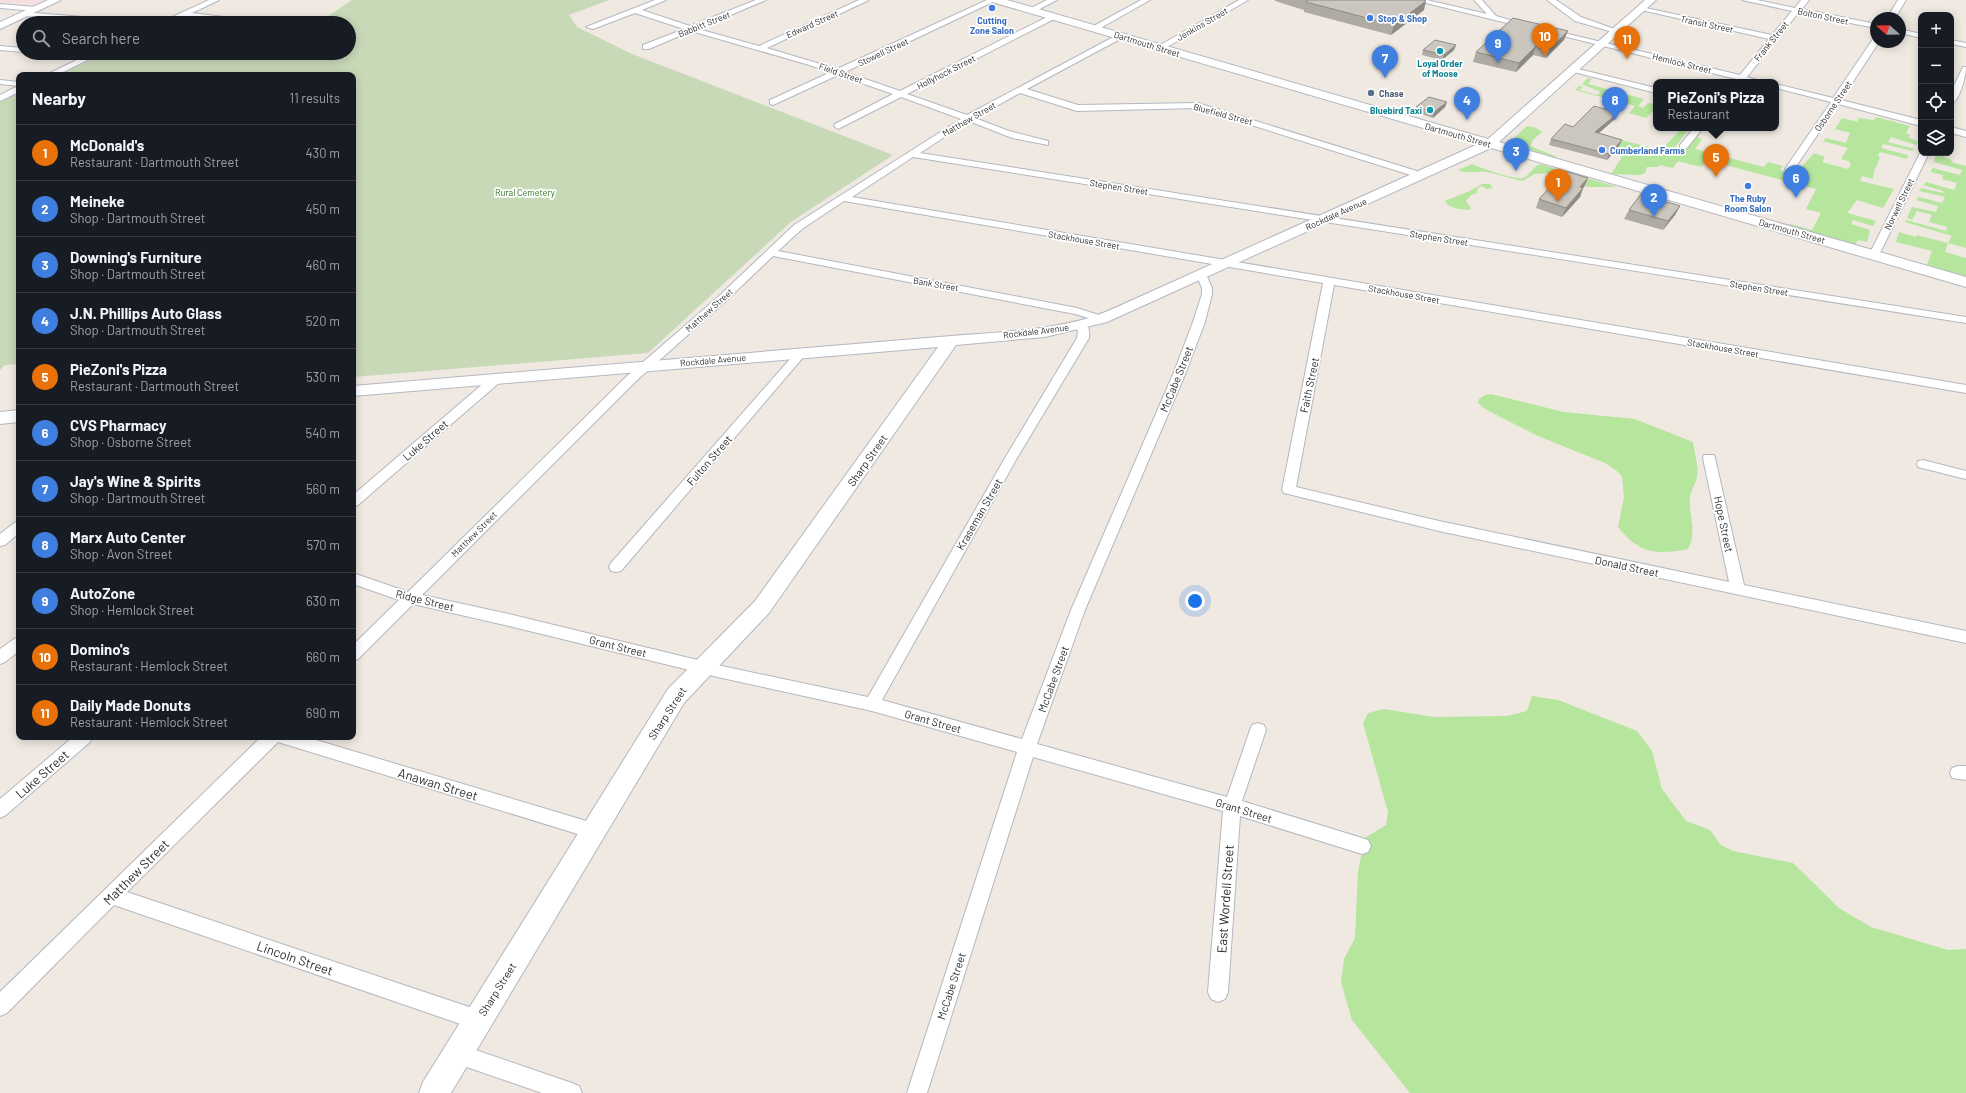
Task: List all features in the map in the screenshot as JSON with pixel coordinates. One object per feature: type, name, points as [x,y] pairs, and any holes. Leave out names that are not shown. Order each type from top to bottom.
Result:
[{"type":"main road","points":[[22,16],[56,0]]},
{"type":"main road","name":"Dartmouth Street","points":[[995,0],[1966,282]]},
{"type":"main road","name":"Rockdale Avenue","points":[[356,391],[951,341],[1045,332],[1080,325],[1101,318],[1224,264],[1489,144],[1500,136],[1651,0]]},
{"type":"main road","points":[[0,26],[16,19]]},
{"type":"main road","name":"Sharp Street","points":[[434,1093],[676,696],[686,684],[732,640],[762,607],[951,341]]},
{"type":"street","points":[[197,0],[213,1]]},
{"type":"street","points":[[590,27],[662,0]]},
{"type":"street","name":"Babbitt Street","points":[[646,47],[762,0]]},
{"type":"street","name":"Edward Street","points":[[760,48],[865,0]]},
{"type":"street","name":"Stowell Street","points":[[773,102],[995,0]]},
{"type":"street","points":[[1031,10],[1053,0]]},
{"type":"street","points":[[1094,28],[1146,0]]},
{"type":"street","name":"Jenkins Street","points":[[1159,48],[1244,0]]},
{"type":"street","name":"Hemlock Street","points":[[1418,0],[1493,17],[1736,79]]},
{"type":"street","points":[[1478,0],[1493,17]]},
{"type":"street","points":[[1551,0],[1578,19],[1616,31]]},
{"type":"street","name":"Bolton Street","points":[[1746,0],[1870,25]]},
{"type":"street","name":"Frank Street","points":[[1741,79],[1805,0]]},
{"type":"street","points":[[1894,12],[1902,0]]},
{"type":"street","points":[[179,16],[213,1]]},
{"type":"street","points":[[0,6],[36,9]]},
{"type":"street","name":"Transit Street","points":[[1641,9],[1774,38]]},
{"type":"street","name":"Field Street","points":[[635,10],[691,29],[841,72],[968,118],[988,127],[1021,138],[1045,143]]},
{"type":"street","points":[[26,14],[50,16]]},
{"type":"street","points":[[183,14],[199,16]]},
{"type":"street","name":"Hollyhock Street","points":[[838,126],[902,95],[1053,16]]},
{"type":"street","points":[[1906,32],[1918,35]]},
{"type":"street","name":"Matthew Street","points":[[356,652],[627,383],[716,305],[798,227],[841,198],[968,118],[1119,36]]},
{"type":"street","points":[[1954,43],[1966,45]]},
{"type":"street","points":[[0,48],[16,49]]},
{"type":"street","name":"Osborne Street","points":[[1790,169],[1837,102],[1872,48]]},
{"type":"street","points":[[56,72],[82,60]]},
{"type":"street","points":[[1573,69],[1653,90]]},
{"type":"street","points":[[1954,95],[1966,69]]},
{"type":"street","points":[[0,82],[16,84]]},
{"type":"street","points":[[1779,87],[1918,122]]},
{"type":"street","points":[[0,98],[16,90]]},
{"type":"street","name":"Bluefield Street","points":[[1020,90],[1078,108],[1181,105],[1198,106],[1420,175]]},
{"type":"street","points":[[1683,148],[1697,131]]},
{"type":"street","points":[[1954,131],[1966,134]]},
{"type":"street","name":"Stephen Street","points":[[912,154],[1323,220],[1966,320]]},
{"type":"street","name":"Norwell Street","points":[[1874,255],[1923,156]]},
{"type":"street","name":"Stackhouse Street","points":[[841,198],[1966,389]]},
{"type":"street","name":"Bank Street","points":[[771,252],[1077,310],[1101,318]]},
{"type":"street","name":"McCabe Street","points":[[917,1093],[1027,748],[1078,610],[1180,372],[1199,322],[1207,294],[1207,288],[1201,274]]},
{"type":"street","name":"Faith Street","points":[[1289,490],[1329,282]]},
{"type":"street","name":"Kraseman Street","points":[[872,704],[1007,464],[1083,338],[1084,332],[1080,325]]},
{"type":"street","name":"Fulton Street","points":[[616,567],[801,353]]},
{"type":"street","name":"Luke Street","points":[[356,499],[496,379]]},
{"type":"street","name":"Hope Street","points":[[1709,458],[1738,590]]},
{"type":"street","points":[[1923,464],[1966,475]]},
{"type":"street","name":"Donald Street","points":[[1289,490],[1439,526],[1966,637]]},
{"type":"street","points":[[0,541],[16,528]]},
{"type":"street","name":"Ridge Street","points":[[356,579],[409,598],[498,617]]},
{"type":"street","name":"Grant Street","points":[[498,617],[703,668],[872,704],[1232,806],[1362,846]]},
{"type":"street","points":[[0,658],[16,645]]},
{"type":"street","name":"East Wordell Street","points":[[1218,992],[1232,806],[1258,730]]},
{"type":"street","name":"Luke Street","points":[[0,810],[81,740]]},
{"type":"street","name":"Matthew Street","points":[[0,1006],[269,740]]},
{"type":"street","name":"Anawan Street","points":[[293,740],[594,831]]},
{"type":"street","name":"Lincoln Street","points":[[112,896],[478,1020]]},
{"type":"street","points":[[458,1054],[572,1093]]},
{"type":"shaded area","points":[[0,0],[46,0],[35,5],[0,2]]},
{"type":"green space","name":"Rural Cemetery","points":[[352,0],[609,0],[569,15],[577,27],[632,54],[893,155],[791,222],[648,353],[356,377],[356,72],[65,72],[91,60],[356,60],[356,16],[328,16]]},
{"type":"green space","points":[[1588,78],[1592,79],[1588,84],[1644,99],[1638,106],[1643,108],[1648,103],[1653,104],[1653,111],[1646,118],[1629,113],[1635,106],[1575,90],[1579,86],[1583,87],[1579,90],[1597,95],[1601,92],[1582,84]]},
{"type":"green space","points":[[16,94],[16,364],[5,365],[0,370],[0,102]]},
{"type":"green space","points":[[1876,117],[1910,126],[1906,133],[1910,135],[1909,138],[1918,141],[1916,145],[1891,137],[1888,142],[1914,149],[1913,151],[1883,144],[1881,148],[1908,155],[1907,159],[1880,152],[1878,155],[1880,158],[1874,171],[1873,179],[1862,176],[1860,181],[1894,189],[1883,208],[1857,200],[1847,213],[1876,221],[1873,226],[1853,220],[1851,224],[1870,230],[1867,242],[1858,240],[1855,245],[1787,226],[1790,224],[1812,230],[1821,213],[1806,209],[1816,189],[1707,160],[1701,167],[1678,161],[1673,168],[1660,165],[1659,167],[1647,167],[1645,173],[1640,175],[1611,174],[1622,157],[1613,154],[1619,146],[1597,134],[1661,150],[1679,131],[1688,131],[1675,147],[1686,150],[1696,137],[1702,139],[1695,149],[1764,167],[1768,162],[1783,166],[1780,170],[1795,174],[1814,153],[1825,157],[1822,162],[1848,169],[1851,165],[1849,161],[1841,159],[1848,148],[1823,141],[1826,138],[1846,143],[1850,133],[1835,129],[1842,118],[1858,122],[1858,118],[1874,120]]},
{"type":"green space","points":[[1527,126],[1536,128],[1542,132],[1533,140],[1530,146],[1555,156],[1556,158],[1515,145],[1515,137]]},
{"type":"green space","points":[[1935,156],[1943,156],[1952,160],[1951,162],[1966,166],[1966,248],[1948,243],[1952,236],[1905,222],[1906,220],[1946,231],[1947,227],[1929,222],[1932,215],[1917,211],[1912,220],[1907,218],[1912,207],[1936,212],[1938,206],[1916,200],[1919,197],[1942,203],[1945,197],[1919,191],[1921,188],[1943,193],[1943,191],[1923,185],[1926,182],[1954,190],[1957,183],[1942,179],[1943,175],[1930,172],[1933,168],[1960,175],[1962,170],[1934,162]]},
{"type":"green space","points":[[1472,164],[1498,173],[1519,178],[1526,177],[1535,167],[1540,164],[1556,169],[1551,173],[1534,174],[1523,181],[1486,172],[1468,172],[1458,170]]},
{"type":"green space","points":[[1566,172],[1617,187],[1588,187],[1561,176]]},
{"type":"green space","points":[[1482,184],[1490,184],[1493,188],[1487,189],[1481,186],[1477,189],[1477,193],[1471,195],[1466,201],[1471,208],[1469,210],[1449,206],[1445,201],[1470,191]]},
{"type":"green space","points":[[1899,232],[1948,243],[1945,252],[1966,258],[1966,277],[1927,265],[1932,251],[1896,242]]},
{"type":"green space","points":[[1491,394],[1564,412],[1635,419],[1693,442],[1697,472],[1690,497],[1692,537],[1688,549],[1657,552],[1634,543],[1618,527],[1624,497],[1622,477],[1617,471],[1605,463],[1538,436],[1485,409],[1478,403],[1479,399],[1485,395]]},
{"type":"green space","points":[[1532,696],[1558,700],[1637,731],[1652,751],[1662,789],[1686,821],[1710,830],[1721,845],[1733,851],[1793,863],[1839,908],[1871,927],[1948,950],[1966,949],[1966,1093],[1410,1093],[1352,1020],[1341,982],[1344,959],[1355,938],[1358,871],[1365,838],[1386,825],[1388,812],[1363,723],[1368,713],[1384,709],[1433,717],[1507,716],[1527,711]]},
{"type":"building","points":[[1308,0],[1426,1],[1394,25],[1306,2]]},
{"type":"building","points":[[1513,18],[1568,31],[1550,49],[1536,46],[1519,63],[1476,52]]},
{"type":"building","points":[[1435,40],[1456,45],[1444,55],[1423,50]]},
{"type":"building","points":[[1429,97],[1447,102],[1434,112],[1416,107]]},
{"type":"building","points":[[1594,106],[1618,113],[1595,132],[1622,140],[1609,154],[1551,139],[1565,124],[1573,127]]},
{"type":"building","points":[[1565,171],[1588,178],[1580,187],[1583,188],[1566,208],[1539,199]]},
{"type":"building","points":[[1641,194],[1680,206],[1668,221],[1629,210]]},
{"type":"place","name":"Cutting Zone Salon","points":[[992,8]]},
{"type":"place","name":"Stop & Shop","points":[[1370,18]]},
{"type":"place","name":"Loyal Order of Moose","points":[[1440,51]]},
{"type":"place","name":"Domino's","points":[[1545,56]]},
{"type":"place","name":"Daily Made Donuts","points":[[1627,59]]},
{"type":"place","name":"AutoZone","points":[[1498,63]]},
{"type":"place","name":"Jay's Wine & Spirits","points":[[1385,78]]},
{"type":"place","name":"Chase","points":[[1371,93]]},
{"type":"place","name":"Bluebird Taxi","points":[[1430,110]]},
{"type":"place","name":"J.N. Phillips Auto Glass","points":[[1467,120]]},
{"type":"place","name":"Marx Auto Center","points":[[1615,120]]},
{"type":"place","name":"Cumberland Farms","points":[[1602,150]]},
{"type":"place","name":"Downing's Furniture","points":[[1516,171]]},
{"type":"place","name":"PieZoni's Pizza","points":[[1716,177]]},
{"type":"place","name":"The Ruby Room Salon","points":[[1748,186]]},
{"type":"place","name":"CVS Pharmacy","points":[[1796,198]]},
{"type":"place","name":"McDonald's","points":[[1558,202]]},
{"type":"place","name":"Meineke","points":[[1654,217]]}]
